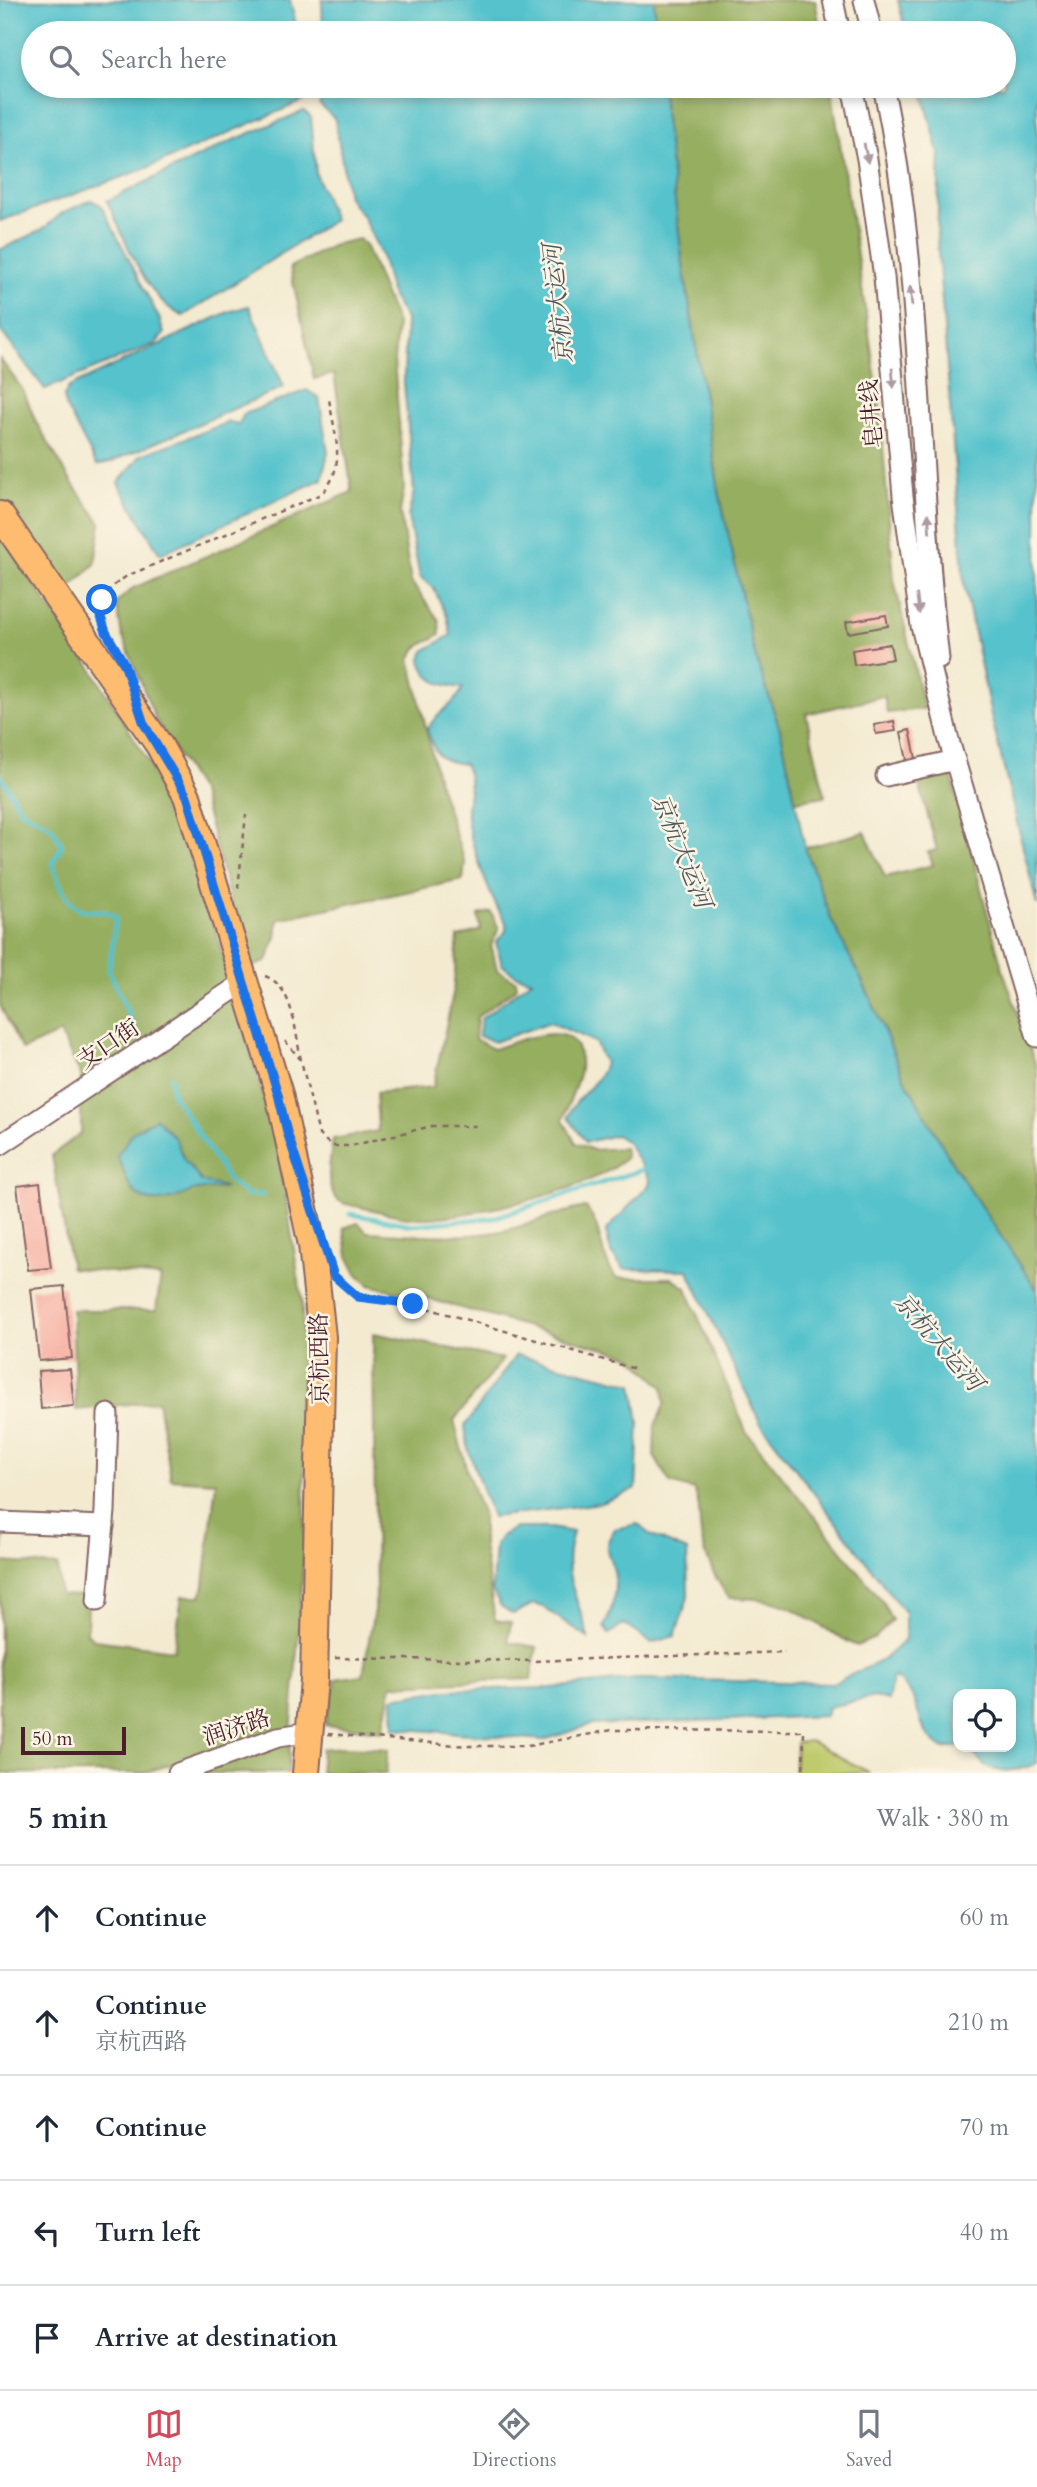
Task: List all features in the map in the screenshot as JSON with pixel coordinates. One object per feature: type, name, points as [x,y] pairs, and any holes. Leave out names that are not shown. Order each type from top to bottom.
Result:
[{"type":"main road","name":"京杭西路","points":[[0,515],[159,745],[187,796],[278,1094],[312,1245],[322,1337],[314,1657],[306,1773]]},
{"type":"street","points":[[833,0],[837,21]]},
{"type":"street","points":[[864,0],[869,21]]},
{"type":"street","name":"皂井线","points":[[854,98],[867,159],[884,277],[903,496],[921,626],[948,737],[1037,1037]]},
{"type":"street","name":"皂井线","points":[[885,98],[900,181],[908,255],[937,645],[948,737]]},
{"type":"street","points":[[886,776],[955,760]]},
{"type":"street","name":"支口街","points":[[0,1145],[243,983]]},
{"type":"street","points":[[97,1601],[104,1526],[108,1414]]},
{"type":"street","points":[[0,1522],[104,1526]]},
{"type":"street","name":"润济路","points":[[178,1773],[278,1737],[310,1732]]},
{"type":"path","points":[[110,639],[100,614],[102,600],[111,586],[127,576],[321,494],[332,484],[338,465],[329,399]]},
{"type":"path","points":[[237,892],[246,815]]},
{"type":"path","points":[[243,983],[265,976],[276,981],[286,993],[319,1135],[332,1146],[350,1146],[432,1126],[480,1125]]},
{"type":"path","points":[[281,1037],[301,1060]]},
{"type":"path","points":[[331,1269],[342,1286],[358,1297],[413,1304],[635,1369]]},
{"type":"path","points":[[314,1657],[534,1661],[785,1653]]},
{"type":"path","points":[[310,1732],[479,1746],[528,1746],[612,1730],[804,1731],[803,1773]]},
{"type":"green space","points":[[654,0],[815,0],[819,21],[655,21]]},
{"type":"green space","points":[[662,98],[833,98],[879,399],[894,580],[924,709],[887,713],[884,696],[806,714],[825,796],[795,801],[781,733],[754,652],[719,492],[682,258]]},
{"type":"green space","points":[[359,239],[365,245],[397,324],[394,360],[404,488],[400,512],[411,582],[439,620],[440,634],[417,648],[410,659],[438,781],[465,863],[463,880],[278,919],[276,937],[267,961],[249,968],[201,793],[156,720],[122,635],[116,603],[133,588],[352,492],[334,374],[314,379],[290,267],[336,244]]},
{"type":"green space","points":[[0,359],[23,390],[36,422],[72,483],[101,523],[95,564],[72,586],[55,584],[0,498]]},
{"type":"green space","points":[[0,535],[90,666],[165,789],[215,928],[279,1153],[302,1301],[305,1543],[288,1773],[174,1773],[172,1764],[143,1773],[0,1773],[0,1535],[4,1536],[2,1562],[58,1566],[60,1595],[88,1596],[87,1633],[94,1640],[174,1650],[182,1596],[201,1596],[204,1585],[216,1482],[171,1479],[158,1401],[76,1410],[72,1310],[156,1310],[161,1277],[71,1268],[52,1155],[81,1133],[81,1075],[60,1033],[22,1050],[0,1005]]},
{"type":"green space","points":[[950,772],[1002,968],[1037,1068],[1037,1290],[954,1166],[904,1078],[869,995],[831,919],[805,848],[865,832],[885,877],[933,865],[928,852],[937,850],[918,779]]},
{"type":"green space","points":[[491,912],[499,929],[491,945],[497,970],[516,981],[517,987],[477,1017],[475,1039],[493,1049],[549,1034],[562,1035],[572,1041],[579,1051],[580,1069],[563,1120],[576,1143],[593,1150],[624,1148],[626,1157],[590,1180],[563,1190],[474,1212],[428,1218],[411,1217],[341,1202],[335,1197],[330,1184],[333,1139],[378,1131],[376,1093],[433,1087],[453,994],[458,937],[481,930],[478,915]]},
{"type":"green space","points":[[586,1207],[616,1278],[672,1278],[686,1288],[746,1431],[882,1601],[892,1620],[875,1638],[857,1646],[785,1605],[752,1598],[729,1598],[704,1548],[694,1490],[670,1483],[654,1456],[655,1426],[665,1403],[663,1387],[631,1356],[422,1297],[369,1285],[356,1272],[348,1256],[344,1228],[358,1223],[367,1232],[481,1234],[508,1230]]},
{"type":"green space","points":[[373,1333],[503,1359],[454,1420],[467,1471],[483,1517],[483,1546],[495,1620],[511,1622],[508,1642],[537,1647],[531,1679],[392,1685],[383,1731],[325,1725],[336,1679],[363,1675],[376,1598]]},
{"type":"green space","points":[[810,1741],[870,1773],[794,1773],[796,1743]]},
{"type":"green space","points":[[322,1749],[388,1749],[386,1773],[320,1773]]},
{"type":"water","points":[[0,0],[290,0],[295,21],[21,21],[21,98],[304,98],[303,101],[147,168],[0,221]]},
{"type":"water","points":[[322,0],[654,0],[655,21],[323,21]]},
{"type":"water","points":[[898,0],[1037,0],[1037,905],[991,715],[964,584],[937,238],[940,156],[924,98],[1016,98],[1016,21],[903,21]]},
{"type":"water","name":"京杭大运河","points":[[323,98],[662,98],[682,258],[719,492],[754,652],[781,733],[805,848],[831,919],[869,995],[904,1078],[954,1166],[1037,1290],[1037,1763],[1019,1769],[995,1770],[982,1763],[971,1752],[1016,1752],[1016,1689],[953,1689],[953,1747],[944,1749],[926,1732],[911,1694],[893,1677],[888,1701],[875,1697],[828,1707],[826,1716],[589,1725],[544,1740],[394,1728],[393,1698],[442,1690],[551,1688],[636,1679],[834,1683],[883,1660],[905,1640],[905,1613],[760,1422],[688,1270],[624,1269],[611,1253],[606,1231],[649,1185],[650,1180],[627,1142],[616,1135],[586,1142],[568,1117],[576,1102],[598,1078],[605,1063],[595,1042],[550,1022],[494,1042],[479,1036],[481,1019],[532,980],[516,975],[502,965],[496,942],[506,931],[506,922],[488,887],[472,841],[467,817],[470,785],[467,772],[464,764],[439,756],[427,730],[463,688],[432,679],[421,660],[424,651],[451,635],[447,616],[433,587],[420,577],[408,517],[414,492],[404,382],[406,319],[392,297],[381,255],[363,216],[348,197],[335,119],[319,104]]},
{"type":"water","points":[[304,111],[311,117],[316,174],[334,220],[183,316],[170,308],[147,282],[107,201],[229,142]]},
{"type":"water","points":[[91,200],[101,205],[160,320],[164,334],[155,344],[45,389],[0,330],[0,250],[42,230],[62,213]]},
{"type":"water","points":[[249,306],[284,387],[111,462],[97,465],[66,407],[64,396],[69,387],[228,312]]},
{"type":"water","points":[[307,390],[319,398],[328,452],[322,479],[160,554],[118,483],[141,455],[229,422],[239,424],[244,414]]},
{"type":"water","points":[[156,1118],[175,1138],[185,1161],[202,1182],[225,1187],[197,1190],[156,1201],[140,1197],[133,1190],[117,1156],[132,1133]]},
{"type":"water","points":[[516,1355],[633,1384],[639,1422],[636,1489],[601,1503],[492,1517],[468,1449],[465,1426]]},
{"type":"water","points":[[638,1524],[650,1535],[687,1551],[688,1597],[675,1636],[651,1643],[625,1624],[609,1634],[604,1627],[613,1603],[615,1584],[608,1543],[615,1529]]},
{"type":"water","points":[[516,1528],[551,1528],[573,1532],[569,1548],[569,1575],[588,1638],[543,1607],[533,1604],[513,1614],[501,1606],[492,1590],[495,1545],[502,1535]]},
{"type":"building","points":[[886,615],[888,626],[848,633],[846,622]]},
{"type":"building","points":[[890,644],[893,659],[854,665],[852,650]]},
{"type":"building","points":[[894,721],[896,731],[876,734],[874,725]]},
{"type":"building","points":[[910,730],[917,763],[908,765],[901,732]]},
{"type":"building","points":[[40,1183],[51,1268],[28,1270],[17,1186]]},
{"type":"building","points":[[64,1286],[72,1358],[39,1361],[31,1289]]},
{"type":"building","points":[[70,1369],[74,1406],[41,1409],[38,1371]]},
{"type":"waterway","points":[[0,775],[21,810],[51,826],[62,845],[53,863],[69,900],[81,909],[106,912],[116,917],[109,970],[134,1026]]},
{"type":"waterway","points":[[171,1077],[172,1093],[228,1179],[247,1195],[263,1195]]},
{"type":"waterway","points":[[350,1214],[412,1225],[493,1218],[648,1168]]},
{"type":"route","points":[[102,600],[100,614],[106,632],[124,663],[144,724],[159,745],[187,796],[278,1094],[287,1132],[334,1276],[342,1286],[358,1297],[413,1304]]}]
